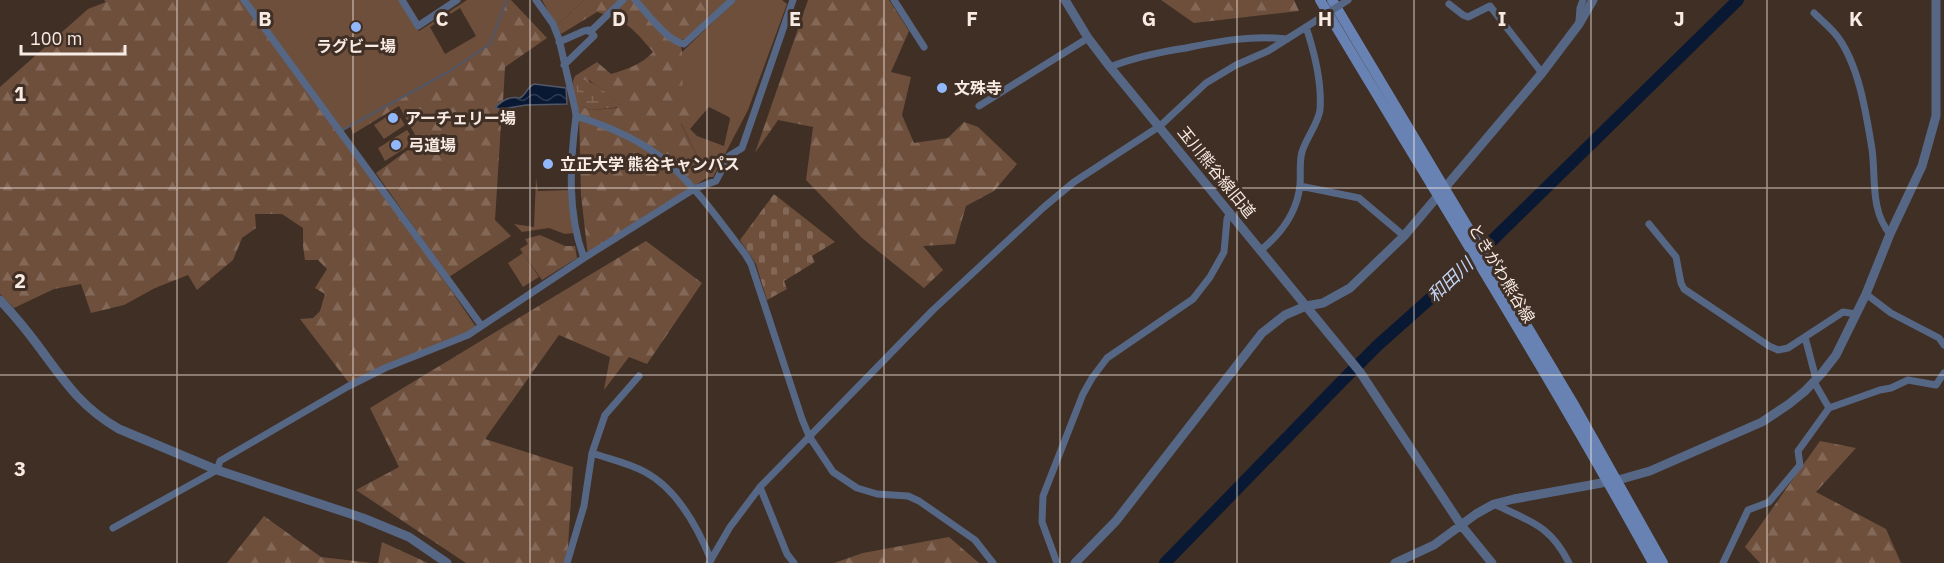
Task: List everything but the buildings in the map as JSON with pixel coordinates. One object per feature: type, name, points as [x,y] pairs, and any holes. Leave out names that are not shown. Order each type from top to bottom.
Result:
[{"type":"main road","name":"ときがわ熊谷線","points":[[1320,0],[1442,193]]},
{"type":"main road","name":"ときがわ熊谷線","points":[[1332,0],[1442,193],[1663,563]]},
{"type":"main road","name":"ときがわ熊谷線","points":[[1613,481],[1653,563]]},
{"type":"street","points":[[244,0],[481,325]]},
{"type":"street","points":[[402,0],[418,26],[457,0]]},
{"type":"street","points":[[536,0],[553,24],[576,116],[571,171],[577,238],[584,258]]},
{"type":"street","points":[[590,32],[623,0]]},
{"type":"street","points":[[635,0],[669,36],[684,44],[732,0]]},
{"type":"street","points":[[112,528],[217,470],[220,461],[347,387],[385,368],[468,334],[694,189],[716,181],[729,156],[742,148],[793,0]]},
{"type":"street","points":[[894,0],[924,47]]},
{"type":"street","name":"玉川熊谷線旧道","points":[[1065,0],[1088,38],[1110,67],[1360,372],[1461,525]]},
{"type":"street","points":[[710,562],[730,527],[760,487],[933,310],[1044,207],[1074,182],[1160,126],[1206,83],[1236,65],[1268,51],[1348,0]]},
{"type":"street","points":[[1579,24],[1583,0]]},
{"type":"street","points":[[1075,563],[1116,521],[1262,333],[1285,315],[1306,306],[1323,303],[1350,288],[1404,236],[1542,73],[1579,24],[1593,0]]},
{"type":"street","points":[[1395,563],[1434,545],[1494,504],[1613,481],[1673,462],[1761,422],[1789,404],[1815,380],[1836,355],[1866,294],[1890,234],[1922,166],[1940,116],[1936,0]]},
{"type":"street","points":[[1449,4],[1468,17],[1490,6],[1542,73]]},
{"type":"street","points":[[1814,13],[1837,36],[1857,74],[1872,150],[1874,191],[1881,220],[1890,234]]},
{"type":"street","points":[[1261,250],[1276,238],[1294,213],[1300,186],[1301,154],[1320,111],[1313,49],[1306,27]]},
{"type":"street","points":[[559,42],[584,31],[594,36],[564,64]]},
{"type":"street","points":[[1110,67],[1151,54],[1229,39],[1266,37],[1287,39]]},
{"type":"street","points":[[979,106],[1088,38]]},
{"type":"street","points":[[576,116],[601,123],[645,147],[665,161],[694,189],[751,264],[809,436],[833,472],[858,488],[877,494],[908,496],[918,501],[975,540],[993,563]]},
{"type":"street","points":[[1300,186],[1359,198],[1404,236]]},
{"type":"street","points":[[1057,563],[1042,522],[1042,496],[1083,394],[1107,358],[1193,299],[1224,252],[1227,219],[1230,212]]},
{"type":"street","points":[[1649,224],[1676,257],[1684,289],[1778,350],[1788,348],[1843,312],[1856,314]]},
{"type":"street","points":[[1866,294],[1891,314],[1941,336],[1944,345]]},
{"type":"street","points":[[0,300],[35,341],[68,388],[104,421],[217,470],[363,518],[410,537],[447,563]]},
{"type":"street","points":[[1805,337],[1815,380],[1829,408]]},
{"type":"street","points":[[1723,563],[1748,510],[1769,502],[1800,465],[1798,451],[1829,408],[1891,388],[1908,380],[1936,385],[1944,373]]},
{"type":"street","points":[[567,563],[584,506],[592,453],[605,415],[639,376]]},
{"type":"street","points":[[592,453],[645,472],[670,492],[691,518],[710,562]]},
{"type":"street","points":[[760,487],[787,554],[794,563]]},
{"type":"street","points":[[1494,504],[1544,529],[1555,538],[1569,563]]},
{"type":"street","points":[[1461,525],[1492,563]]},
{"type":"green space","points":[[104,0],[242,0],[418,242],[476,327],[466,334],[349,383],[300,319],[313,318],[320,311],[325,294],[315,288],[327,269],[318,260],[305,260],[303,228],[282,214],[255,214],[256,228],[242,238],[233,260],[197,290],[188,275],[155,288],[124,305],[91,313],[81,284],[54,289],[14,308],[0,294],[0,87],[88,9],[106,2]]},
{"type":"green space","points":[[246,0],[399,0],[419,31],[467,0],[507,0],[490,44],[450,71],[342,130]],"holes":[[[460,8],[476,36],[445,54],[430,27]]]},
{"type":"green space","points":[[507,0],[511,0],[547,38],[505,67],[503,102],[496,106],[502,109],[495,220],[511,236],[449,277],[376,173],[419,142],[399,106],[353,134],[350,125],[450,71],[490,44]]},
{"type":"green space","points":[[542,0],[584,0],[556,26]]},
{"type":"green space","points":[[584,0],[728,0],[686,39],[680,40],[683,94],[698,108],[681,124],[708,177],[588,256],[581,195],[579,113],[574,97],[573,81],[575,76],[597,62],[611,74],[639,63],[653,52],[629,26],[597,12],[561,34],[556,26]],"holes":[[[589,80],[620,105],[617,108],[591,110],[583,107]]]},
{"type":"green space","points":[[736,0],[782,0],[787,4],[748,110],[713,177],[708,177],[681,123],[683,94],[681,53]],"holes":[[[709,107],[729,117],[724,146],[697,136],[690,129]]]},
{"type":"green space","points":[[808,0],[889,0],[909,31],[891,72],[911,77],[902,115],[914,143],[948,138],[964,122],[978,127],[1017,164],[994,191],[966,206],[955,244],[923,246],[943,270],[924,288],[862,238],[806,180],[813,127],[778,120],[755,153]]},
{"type":"green space","points":[[1161,0],[1294,0],[1299,11],[1194,23]]},
{"type":"green space","points":[[578,80],[593,83],[620,107],[591,110],[579,105],[576,85]]},
{"type":"green space","name":"アーチェリー場","points":[[396,111],[405,125],[384,139],[374,125]]},
{"type":"green space","name":"弓道場","points":[[407,130],[415,142],[385,161],[378,148]]},
{"type":"green space","points":[[536,178],[538,191],[569,190],[574,233],[565,234],[549,228],[522,232],[514,224],[534,227]]},
{"type":"green space","points":[[774,194],[835,242],[812,256],[815,262],[784,281],[787,289],[767,300],[756,264],[740,240]]},
{"type":"green space","points":[[540,235],[565,246],[575,246],[577,258],[542,280],[520,249],[528,244],[525,239]]},
{"type":"green space","points":[[646,241],[702,283],[647,364],[629,357],[604,390],[610,357],[559,335],[485,439],[573,467],[567,563],[466,563],[356,490],[399,467],[370,408]]},
{"type":"green space","points":[[523,253],[539,277],[523,287],[508,263]]},
{"type":"green space","points":[[1820,441],[1856,448],[1816,492],[1886,529],[1901,563],[1760,563],[1745,547]]},
{"type":"green space","points":[[264,516],[321,557],[372,563],[227,563]]},
{"type":"green space","points":[[949,537],[979,563],[834,563],[863,553]]},
{"type":"green space","points":[[382,542],[428,563],[378,563]]},
{"type":"water","points":[[534,84],[566,88],[567,104],[495,108],[506,99],[520,98]]},
{"type":"waterway","points":[[341,131],[450,71],[490,44],[507,0]]},
{"type":"waterway","name":"和田川","points":[[1165,563],[1378,345],[1460,272],[1738,0]]},
{"type":"place","name":"ラグビー場","points":[[356,27]]},
{"type":"place","name":"文殊寺","points":[[942,88]]},
{"type":"place","name":"アーチェリー場","points":[[393,118]]},
{"type":"place","name":"弓道場","points":[[396,145]]},
{"type":"place","name":"立正大学 熊谷キャンパス","points":[[548,164]]}]
